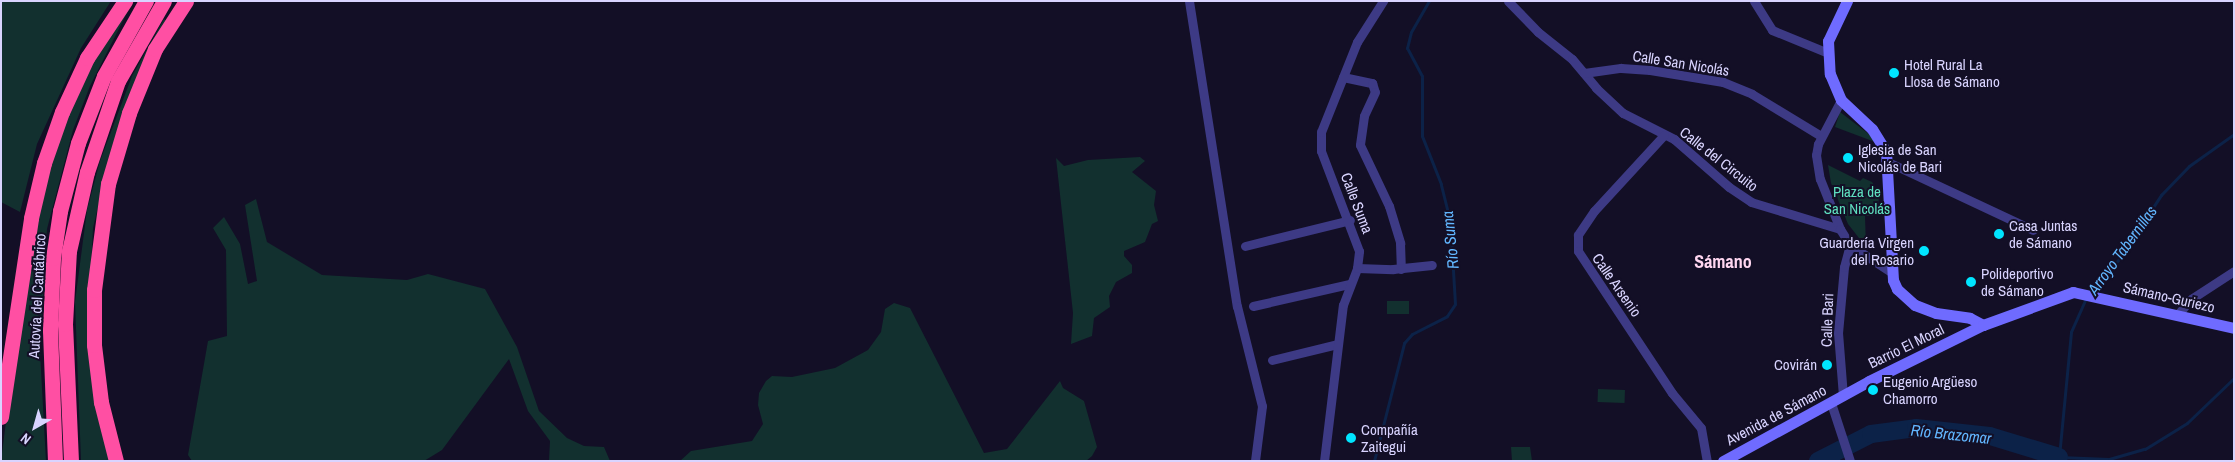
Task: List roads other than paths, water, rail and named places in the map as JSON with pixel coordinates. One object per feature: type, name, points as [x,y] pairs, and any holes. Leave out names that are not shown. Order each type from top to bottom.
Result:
[{"type":"highway","points":[[1,417],[31,218],[44,163],[62,112],[87,58],[125,1]]},
{"type":"highway","name":"Autovía del Cantábrico","points":[[55,461],[50,322],[53,258],[60,211],[78,143],[94,100],[116,53],[146,1]]},
{"type":"highway","name":"Autovía del Cantábrico","points":[[71,461],[65,324],[69,251],[87,172],[118,81],[164,1]]},
{"type":"highway","points":[[116,461],[101,402],[94,345],[94,290],[108,184],[129,113],[155,49],[186,1]]},
{"type":"street","points":[[1189,1],[1237,306],[1262,406],[1255,461]]},
{"type":"street","name":"Calle Suma","points":[[1358,268],[1359,250],[1350,220],[1321,151],[1321,132],[1357,42],[1384,1]]},
{"type":"street","name":"Calle del Circuito","points":[[1508,1],[1623,113],[1664,135],[1698,157],[1728,187],[1751,202],[1840,229]]},
{"type":"street","points":[[1754,1],[1772,30],[1828,52]]},
{"type":"street","points":[[1847,1],[1828,41],[1832,82],[1841,100],[1880,138],[1888,162],[1891,272],[1897,289],[1915,305],[1936,313],[1970,318],[1984,325]]},
{"type":"street","name":"Calle San Nicolás","points":[[1584,73],[1621,68],[1650,70],[1723,82],[1760,98],[1821,136]]},
{"type":"street","points":[[1343,77],[1372,83],[1375,92],[1364,116],[1360,145],[1389,206],[1400,243],[1401,269]]},
{"type":"street","points":[[1841,100],[1821,136],[1816,154],[1817,165],[1840,229],[1850,245],[1891,272]]},
{"type":"street","name":"Calle Arsenio","points":[[1664,135],[1594,211],[1578,235],[1578,251],[1672,393],[1701,428],[1707,461]]},
{"type":"street","points":[[1888,162],[2033,230]]},
{"type":"street","points":[[1245,246],[1350,220]]},
{"type":"street","name":"Calle Bari","points":[[1843,396],[1838,333],[1844,267],[1850,245]]},
{"type":"street","points":[[1324,461],[1337,344],[1349,284],[1358,268],[1401,269],[1432,265]]},
{"type":"street","points":[[2178,314],[2191,300],[2234,271]]},
{"type":"street","points":[[1253,306],[1349,284]]},
{"type":"street","name":"Sámano-Guriezo","points":[[1984,325],[2063,295],[2088,294],[2234,328]]},
{"type":"street","name":"Barrio El Moral","points":[[1843,396],[1984,325]]},
{"type":"street","points":[[1272,360],[1337,344]]},
{"type":"street","name":"Avenida de Sámano","points":[[1723,461],[1843,396]]},
{"type":"street","points":[[1831,403],[1848,450],[1850,461]]},
{"type":"waterway","name":"Río Suma","points":[[1374,461],[1404,343],[1412,334],[1447,316],[1455,304],[1450,221],[1441,184],[1422,136],[1422,76],[1407,48],[1411,32],[1429,1]]},
{"type":"waterway","name":"Arroyo Tabernillas","points":[[2089,292],[2119,259],[2161,195],[2189,166],[2234,134]]},
{"type":"waterway","points":[[2086,298],[2071,332],[2059,457],[2109,459],[2145,449],[2187,423],[2234,378]]},
{"type":"waterway","name":"Río Brazomar","points":[[1818,461],[1871,434],[1916,428],[1990,436],[2059,457]]},
{"type":"place","name":"Hotel Rural La Llosa de Sámano","points":[[1894,73]]},
{"type":"place","name":"Iglesia de San Nicolás de Bari","points":[[1848,158]]},
{"type":"place","name":"Casa Juntas de Sámano","points":[[1999,234]]},
{"type":"place","name":"Guardería Virgen del Rosario","points":[[1924,251]]},
{"type":"place","name":"Polideportivo de Sámano","points":[[1971,282]]},
{"type":"place","name":"Covirán","points":[[1827,365]]},
{"type":"place","name":"Eugenio Argüeso Chamorro","points":[[1873,390]]},
{"type":"place","name":"Compañía Zaitegui","points":[[1351,438]]},
{"type":"district","name":"Sámano","points":[[1723,262]]},
{"type":"park label","name":"Plaza de San Nicolás","points":[[1857,200]]}]
